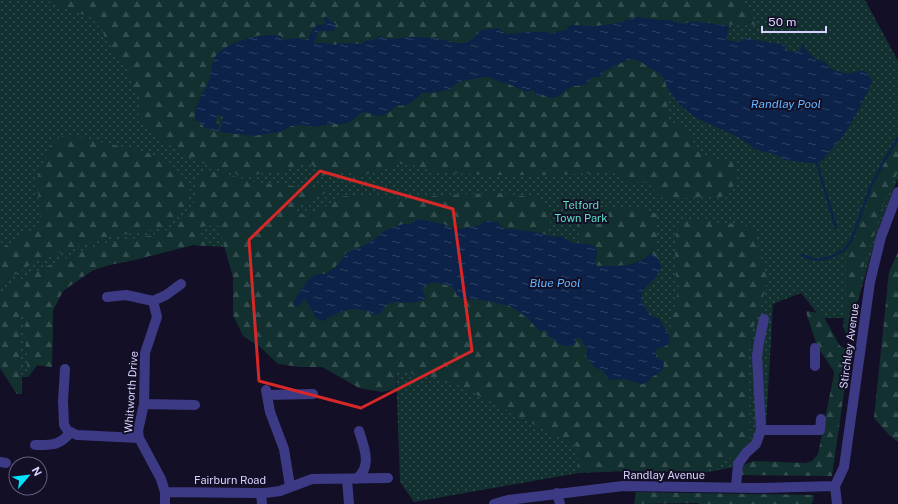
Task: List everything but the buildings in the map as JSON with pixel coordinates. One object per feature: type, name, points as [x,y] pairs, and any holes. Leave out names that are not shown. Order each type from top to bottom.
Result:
[{"type":"street","name":"Stirchley Avenue","points":[[835,486],[844,467],[870,282],[881,237],[898,192]]},
{"type":"street","points":[[108,297],[126,296],[153,301],[166,295],[181,284]]},
{"type":"street","name":"Whitworth Drive","points":[[153,301],[157,317],[145,353],[144,404],[138,431],[139,438],[144,449],[158,472],[165,492],[165,504]]},
{"type":"street","points":[[736,487],[738,464],[746,453],[756,444],[761,430],[757,356],[764,319]]},
{"type":"street","points":[[815,348],[815,366]]},
{"type":"street","points":[[65,368],[63,401],[64,425],[68,431],[77,435],[139,438]]},
{"type":"street","points":[[290,486],[284,449],[270,412],[266,392],[314,394]]},
{"type":"street","points":[[144,404],[195,404]]},
{"type":"street","points":[[761,430],[820,434],[821,419]]},
{"type":"street","points":[[349,504],[352,479],[364,471],[366,463],[365,451],[359,431]]},
{"type":"street","points":[[34,445],[57,444],[64,440],[71,432]]},
{"type":"street","name":"Fairburn Road","points":[[165,492],[260,493],[280,491],[312,479],[388,478]]},
{"type":"street","name":"Randlay Avenue","points":[[494,504],[508,500],[558,493],[623,486],[758,488],[835,486]]},
{"type":"street","points":[[835,486],[837,504]]},
{"type":"street","points":[[260,493],[262,504]]},
{"type":"street","points":[[558,493],[560,504]]},
{"type":"highlighted area","points":[[320,171],[453,209],[472,351],[361,408],[259,381],[249,240]]},
{"type":"green space","name":"Telford Town Park","points":[[0,0],[865,0],[898,61],[898,178],[879,227],[853,318],[821,318],[801,293],[773,304],[766,426],[739,466],[703,473],[631,471],[578,447],[578,473],[414,502],[400,482],[396,370],[225,247],[193,245],[109,265],[93,270],[76,280],[63,291],[53,310],[52,367],[37,365],[28,377],[22,377],[22,394],[17,394],[0,368]]},
{"type":"green space","points":[[42,0],[744,0],[757,25],[746,24],[745,26],[693,21],[684,24],[669,20],[636,17],[617,23],[598,26],[570,25],[566,30],[551,34],[526,32],[507,34],[498,28],[492,30],[486,29],[471,41],[460,43],[437,38],[409,37],[387,39],[380,36],[373,40],[365,41],[361,44],[341,43],[335,45],[329,43],[314,43],[319,31],[336,24],[330,21],[311,31],[308,38],[305,40],[294,38],[282,40],[281,36],[260,35],[240,41],[214,59],[210,78],[194,112],[195,120],[201,123],[204,127],[218,132],[253,136],[280,132],[291,126],[299,125],[316,127],[329,124],[344,124],[350,122],[362,112],[369,114],[385,114],[392,111],[395,106],[407,105],[423,93],[440,92],[450,89],[459,82],[484,77],[490,77],[527,92],[532,90],[549,98],[560,96],[573,86],[584,85],[593,77],[600,77],[618,64],[629,60],[634,60],[646,64],[663,78],[667,95],[667,120],[684,127],[702,156],[732,162],[737,171],[737,183],[720,198],[703,197],[664,199],[657,194],[648,182],[625,183],[613,172],[552,175],[496,175],[434,172],[409,164],[399,164],[363,175],[356,175],[341,170],[322,176],[316,173],[313,165],[304,164],[283,171],[259,174],[250,177],[215,167],[186,156],[161,138],[148,126],[136,111],[140,107],[141,101],[126,68],[106,40],[102,30],[90,17]]},
{"type":"green space","points":[[66,134],[149,153],[168,161],[188,181],[190,189],[186,204],[170,222],[163,226],[156,229],[103,238],[53,255],[33,263],[0,284],[0,249],[41,224],[37,181],[39,173],[53,142]]},
{"type":"green space","points":[[898,138],[898,171],[883,205],[861,275],[852,339],[845,332],[843,325],[846,296],[846,256],[871,186]]},
{"type":"green space","points":[[211,170],[255,182],[330,190],[293,208],[300,214],[306,215],[322,209],[342,196],[406,199],[445,195],[499,193],[540,198],[543,207],[550,211],[550,229],[546,235],[536,232],[502,228],[497,222],[483,221],[481,225],[460,229],[450,228],[444,224],[418,219],[411,223],[389,229],[369,243],[348,251],[333,270],[325,274],[319,274],[303,300],[306,300],[308,305],[322,321],[335,314],[355,309],[368,311],[375,315],[381,313],[387,305],[393,303],[409,303],[425,297],[422,290],[428,284],[436,283],[453,287],[457,295],[462,299],[484,300],[510,306],[529,319],[538,330],[548,331],[555,338],[567,345],[574,345],[575,338],[580,338],[587,349],[586,356],[595,368],[602,370],[610,380],[624,379],[642,384],[648,382],[653,376],[658,374],[656,349],[668,345],[670,339],[669,333],[679,287],[676,278],[675,243],[676,234],[682,220],[739,224],[754,229],[767,280],[762,303],[752,331],[749,355],[750,441],[738,457],[730,458],[705,472],[631,471],[578,473],[578,447],[450,381],[396,370],[396,389],[382,392],[359,388],[322,367],[300,367],[278,364],[260,347],[243,336],[233,315],[233,277],[218,225],[198,227],[207,246],[193,245],[93,270],[63,291],[53,310],[52,367],[37,365],[28,377],[24,312],[19,312],[22,394],[17,394],[0,368],[0,293],[27,276],[78,253],[104,245],[104,243],[154,234],[167,230],[178,224],[187,216],[193,206],[198,176]]},
{"type":"green space","points":[[574,202],[615,208],[644,209],[657,214],[657,258],[651,254],[633,264],[595,265],[597,252],[595,247],[580,242]]},
{"type":"green space","points":[[898,252],[898,442],[889,435],[874,418],[889,272]]},
{"type":"green space","points":[[806,312],[819,313],[825,319],[840,346],[850,351],[832,476],[738,475],[738,467],[754,461],[805,463],[812,461],[818,454],[834,374],[833,370],[817,346]]},
{"type":"green space","points":[[636,492],[814,495],[811,504],[634,504]]},
{"type":"water","name":"Randlay Pool","points":[[326,16],[330,21],[336,24],[334,31],[319,31],[314,43],[329,43],[335,45],[341,43],[361,44],[365,41],[373,40],[380,36],[392,39],[406,37],[435,38],[455,43],[462,43],[470,41],[477,33],[486,29],[498,28],[507,34],[549,32],[551,34],[566,30],[570,25],[598,26],[617,23],[636,17],[669,20],[684,24],[693,21],[729,26],[726,40],[741,42],[743,38],[785,45],[785,51],[800,52],[802,43],[808,52],[816,59],[825,62],[831,69],[847,74],[864,70],[872,82],[859,109],[843,136],[823,159],[817,163],[785,160],[777,155],[757,150],[738,137],[696,118],[680,105],[670,92],[662,76],[640,61],[633,59],[625,61],[605,71],[600,77],[593,77],[584,85],[571,87],[558,96],[552,98],[543,94],[540,97],[536,95],[534,90],[527,92],[490,77],[484,77],[459,82],[450,89],[440,92],[423,93],[407,105],[395,106],[389,112],[382,115],[376,116],[374,114],[362,112],[350,122],[344,124],[329,124],[316,127],[299,125],[291,126],[280,132],[253,136],[220,132],[223,116],[217,115],[215,124],[219,125],[218,132],[204,127],[201,123],[195,120],[197,105],[208,83],[214,59],[219,53],[234,43],[255,37],[274,35],[281,36],[282,40],[294,38],[305,40],[316,26],[326,24],[324,18]]},
{"type":"water","name":"Blue Pool","points":[[418,219],[444,224],[450,228],[460,229],[481,225],[483,221],[497,222],[502,228],[536,232],[555,237],[561,236],[573,243],[589,244],[595,247],[597,252],[595,265],[598,266],[620,266],[633,264],[651,253],[657,258],[662,267],[656,277],[643,290],[641,301],[649,315],[660,319],[669,337],[668,345],[656,349],[656,357],[664,362],[663,369],[658,374],[653,376],[648,382],[642,384],[624,379],[610,380],[602,370],[595,368],[586,356],[587,349],[580,338],[576,338],[574,345],[563,346],[554,341],[554,338],[548,336],[548,331],[538,330],[529,319],[510,306],[484,300],[462,299],[457,295],[453,287],[440,283],[432,283],[425,286],[422,290],[425,297],[424,300],[410,303],[392,302],[385,306],[381,313],[375,315],[368,311],[355,309],[335,314],[322,321],[315,316],[306,300],[303,300],[298,307],[295,306],[294,302],[296,296],[311,277],[324,274],[335,268],[346,253],[369,243],[386,230],[403,224],[410,224]]},
{"type":"waterway","points":[[802,255],[820,260],[833,256],[844,250],[851,241],[871,186],[898,138]]},
{"type":"waterway","points":[[817,163],[836,228]]}]
